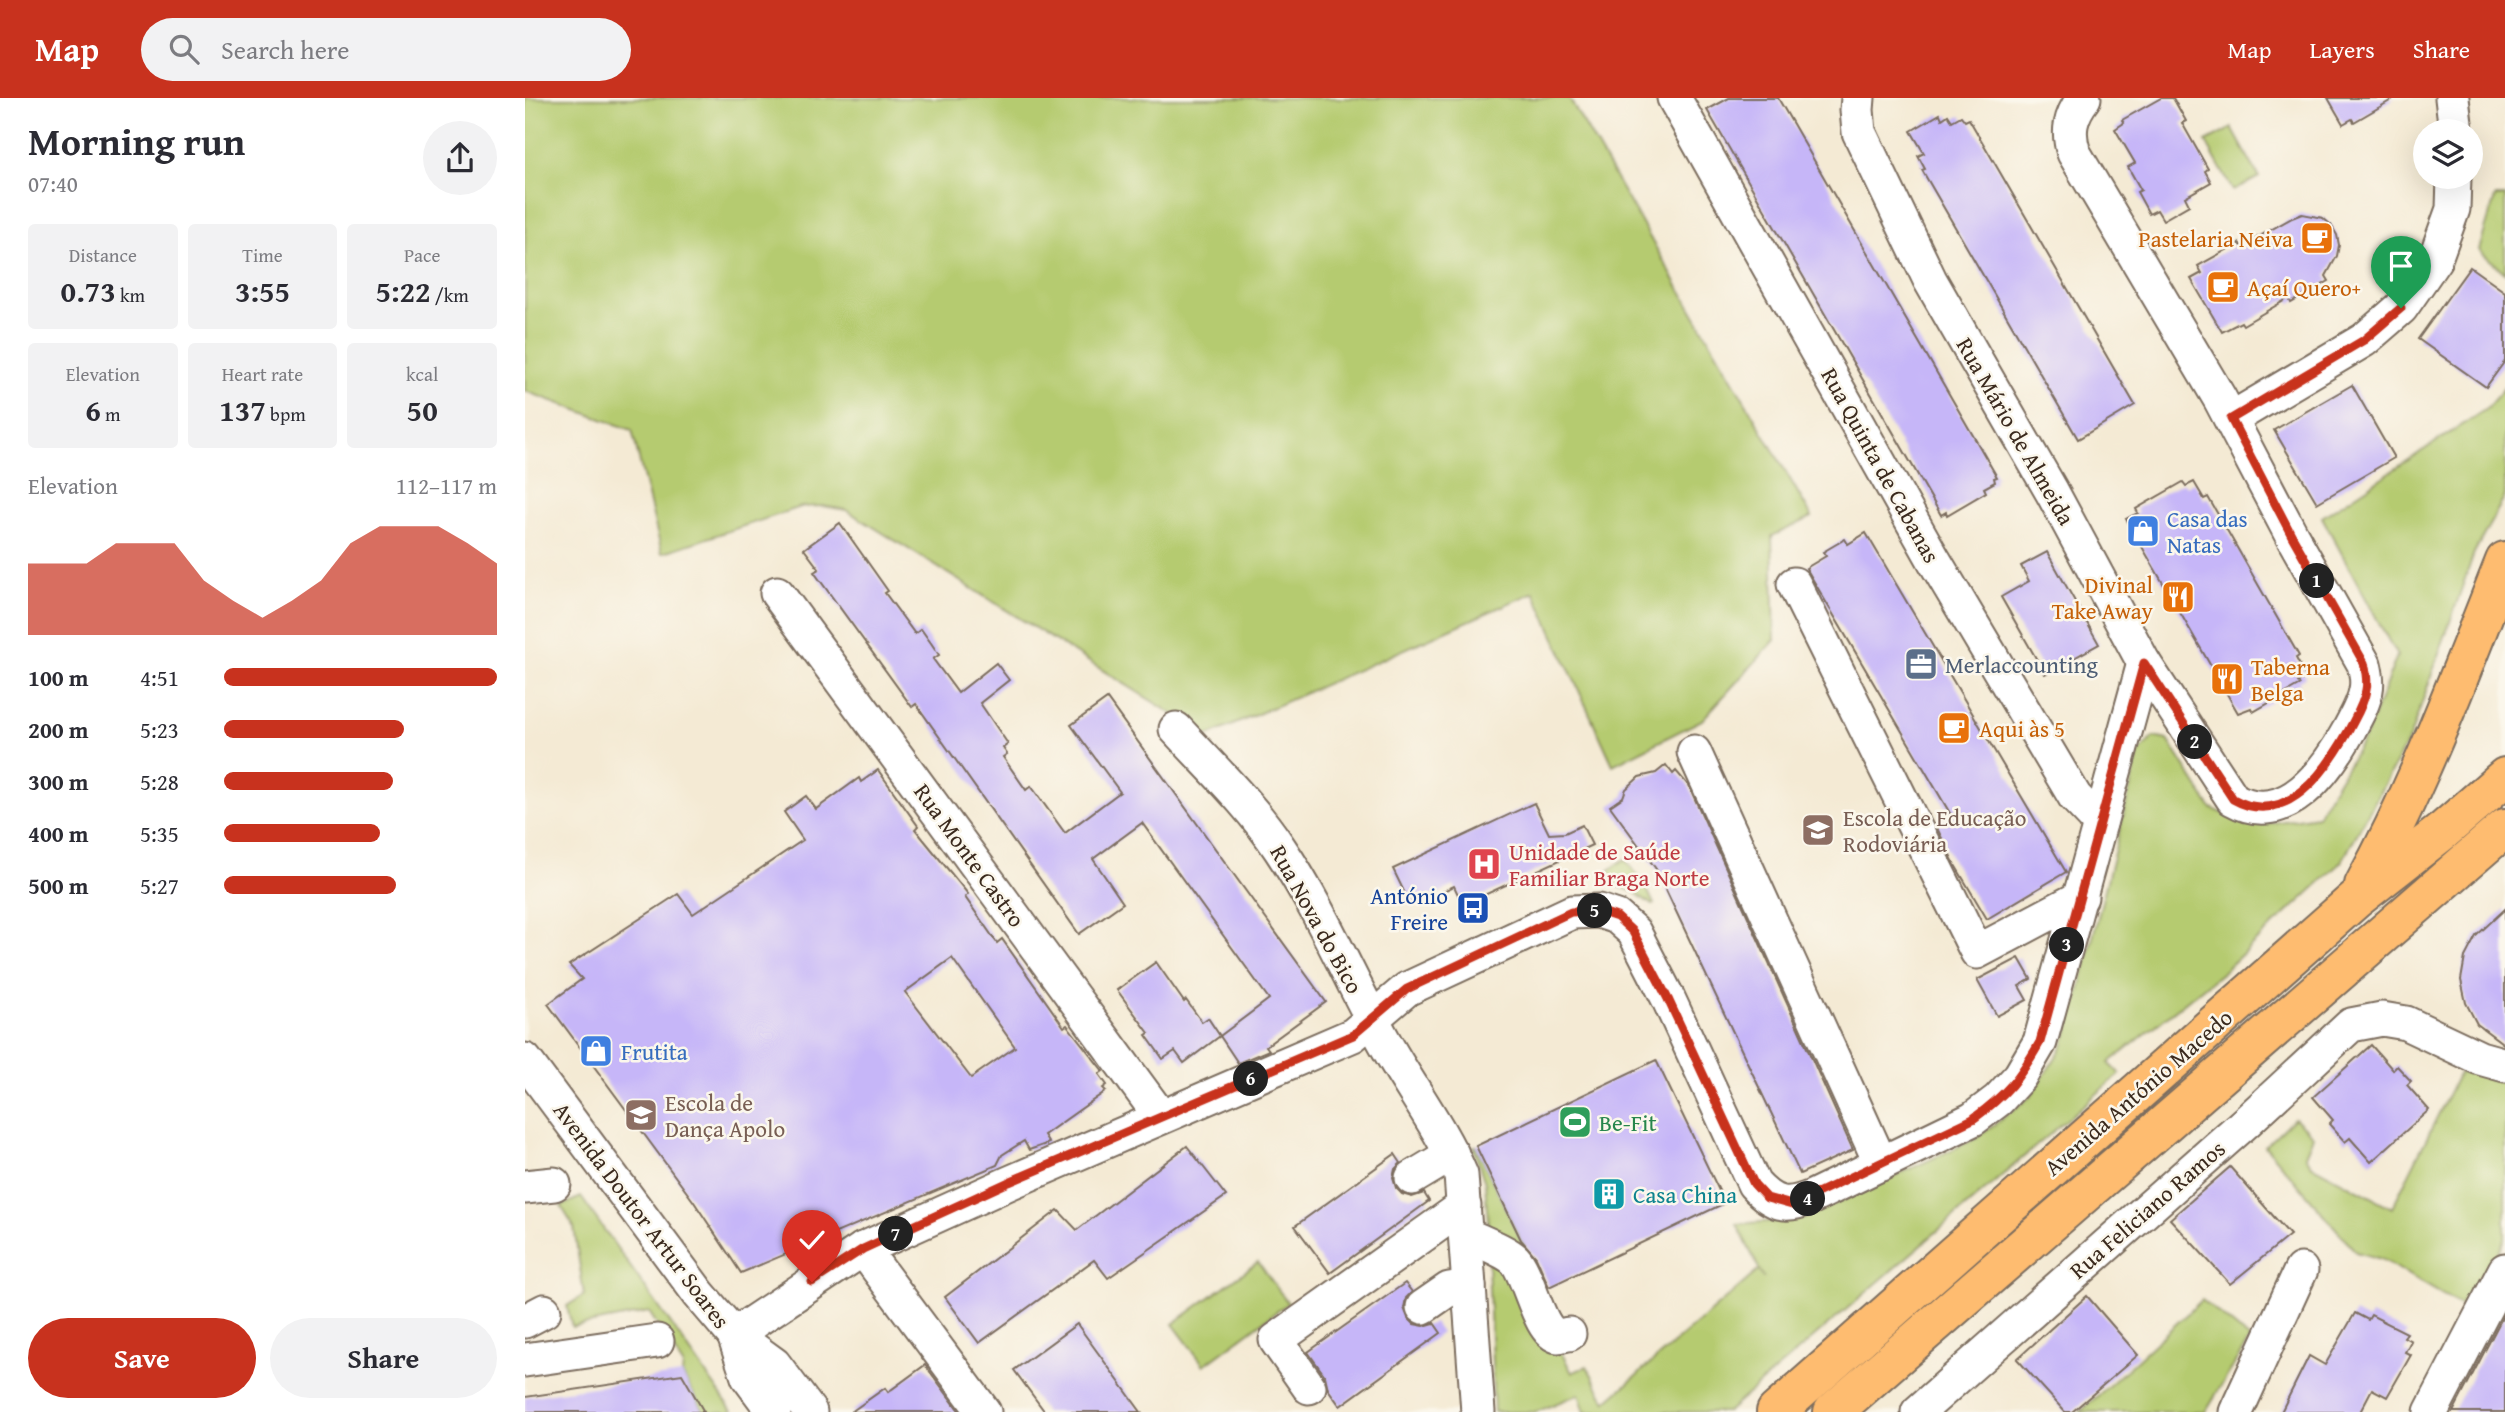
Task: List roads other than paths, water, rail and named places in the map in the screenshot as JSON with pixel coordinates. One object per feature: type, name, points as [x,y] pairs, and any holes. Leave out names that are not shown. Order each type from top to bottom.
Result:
[{"type":"highway","points":[[2356,899],[2405,808],[2505,561]]},
{"type":"highway","name":"Avenida António Macedo","points":[[1776,1412],[2356,899],[2444,830],[2505,776]]},
{"type":"highway","name":"Avenida António Macedo","points":[[1833,1412],[2505,828]]},
{"type":"street","name":"Rua Quinta de Cabanas","points":[[1674,98],[1934,560],[2075,797],[2100,823]]},
{"type":"street","name":"Rua Mário de Almeida","points":[[1858,98],[1859,132],[1930,280],[2052,492],[2144,663],[2233,799],[2259,808],[2291,800],[2312,783],[2331,759],[2351,725],[2366,691],[2364,663],[2292,536],[2231,419],[2074,153],[2070,140],[2070,123],[2084,98]]},
{"type":"street","points":[[2452,98],[2455,119]]},
{"type":"street","points":[[2231,419],[2364,340],[2401,308],[2435,259],[2453,209],[2454,189]]},
{"type":"street","points":[[1794,584],[1976,952],[2081,897]]},
{"type":"street","name":"Rua Monte Castro","points":[[777,593],[1161,1117]]},
{"type":"street","points":[[734,1335],[863,1249],[1353,1035],[1407,989],[1571,912],[1599,911],[1617,917],[1633,932],[1668,999],[1754,1184],[1767,1198],[1792,1205],[1881,1164],[1973,1119],[1998,1100],[2020,1076],[2040,1042],[2144,663]]},
{"type":"street","name":"Rua Nova do Bico","points":[[1175,729],[1256,816],[1280,849],[1299,879],[1372,1019],[1452,1154],[1461,1175],[1465,1220],[1473,1410]]},
{"type":"street","points":[[1694,752],[1881,1164]]},
{"type":"street","name":"Rua Feliciano Ramos","points":[[1917,1412],[2246,1122],[2351,1025],[2382,1019],[2406,1023],[2480,1058],[2505,1065]]},
{"type":"street","name":"Avenida Doutor Artur Soares","points":[[525,1060],[699,1294],[734,1335],[774,1364],[810,1412]]},
{"type":"street","points":[[1412,1178],[1452,1154]]},
{"type":"street","points":[[1309,1387],[1276,1340],[1465,1220],[1513,1258],[1522,1269],[1541,1318],[1550,1332],[1557,1336],[1569,1334]]},
{"type":"street","points":[[863,1249],[984,1412]]},
{"type":"street","points":[[2235,1412],[2301,1270]]},
{"type":"street","points":[[2431,1412],[2505,1270]]},
{"type":"street","points":[[1423,1307],[1449,1289],[1469,1286]]},
{"type":"street","name":"Avenida Doutor Artur Soares","points":[[734,1335],[748,1377],[773,1412]]},
{"type":"street","points":[[525,1360],[657,1341]]},
{"type":"place","name":"Pastelaria Neiva","points":[[2317,238]]},
{"type":"place","name":"Açaí Quero+","points":[[2223,287]]},
{"type":"place","name":"Casa das Natas","points":[[2143,531]]},
{"type":"place","name":"Divinal Take Away","points":[[2178,597]]},
{"type":"place","name":"Merlaccounting","points":[[1921,664]]},
{"type":"place","name":"Taberna Belga","points":[[2227,679]]},
{"type":"place","name":"Aqui às 5","points":[[1954,728]]},
{"type":"place","name":"Escola de Educação Rodoviária","points":[[1818,830]]},
{"type":"place","name":"Unidade de Saúde Familiar Braga Norte","points":[[1484,864]]},
{"type":"place","name":"António Freire","points":[[1473,908]]},
{"type":"place","name":"Frutita","points":[[596,1051]]},
{"type":"place","name":"Escola de Dança Apolo","points":[[641,1115]]},
{"type":"place","name":"Be-Fit","points":[[1575,1122]]},
{"type":"place","name":"Casa China","points":[[1609,1194]]}]
